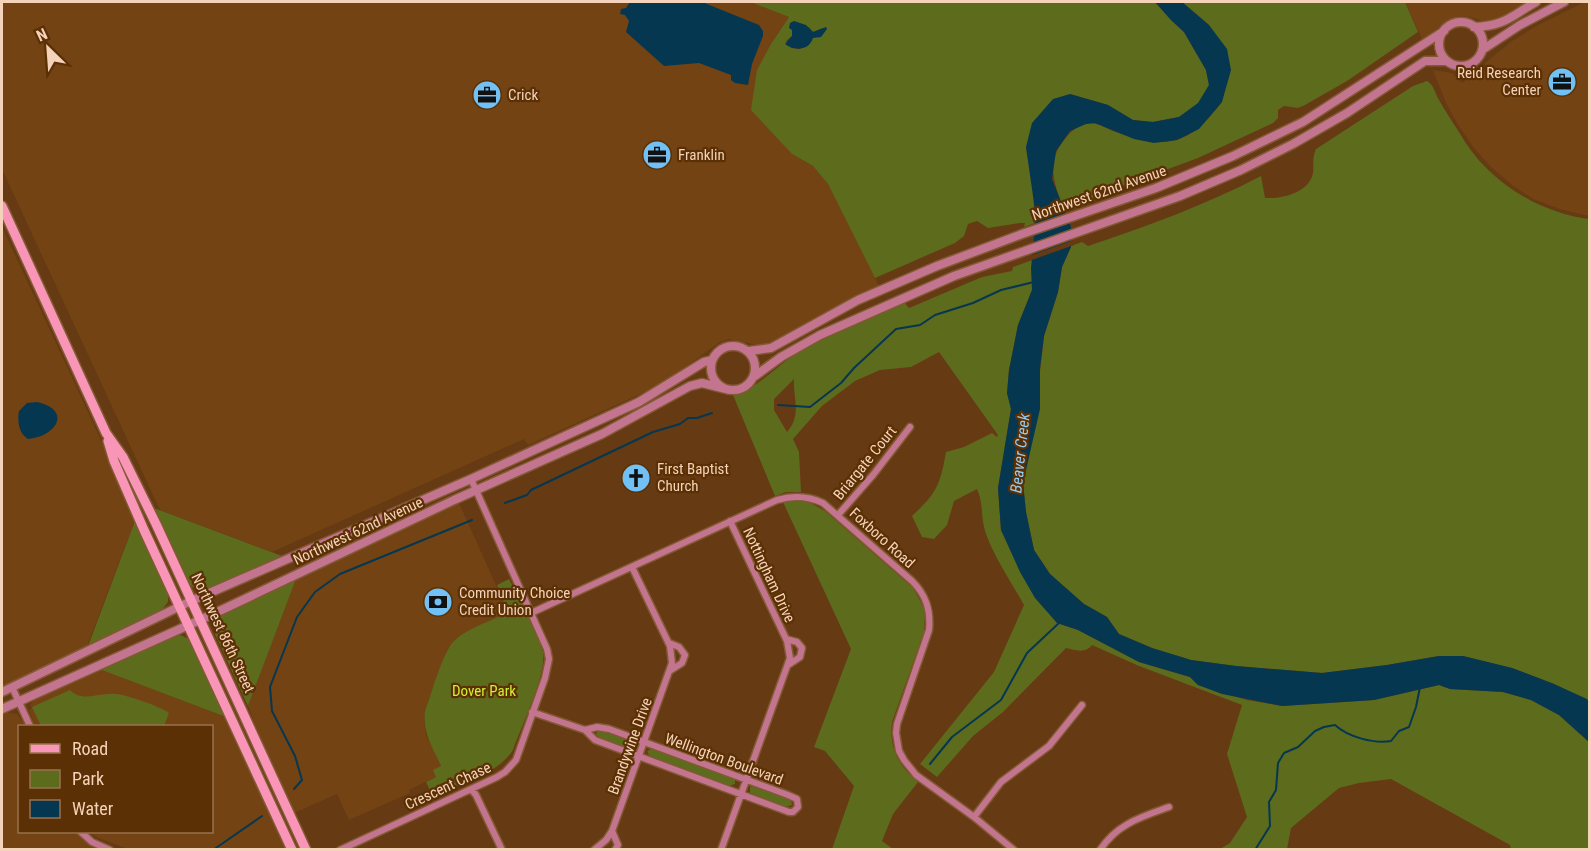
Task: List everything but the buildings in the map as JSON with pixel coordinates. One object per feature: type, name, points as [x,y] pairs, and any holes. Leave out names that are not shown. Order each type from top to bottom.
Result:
[{"type":"main road","name":"Northwest 86th Street","points":[[2,206],[106,433],[114,461],[179,607],[292,849]]},
{"type":"main road","name":"Northwest 86th Street","points":[[106,433],[123,457],[306,849]]},
{"type":"street","points":[[1474,27],[1494,26],[1536,2]]},
{"type":"street","points":[[1482,50],[1520,25],[1564,2]]},
{"type":"street","points":[[1458,23],[1467,23],[1474,27],[1480,34],[1482,42],[1482,50],[1478,58],[1463,66],[1447,61],[1439,47],[1444,31],[1450,25],[1458,23]]},
{"type":"street","name":"Northwest 62nd Avenue","points":[[749,351],[771,348],[858,300],[938,266],[1022,234],[1156,188],[1233,156],[1303,122],[1444,31]]},
{"type":"street","name":"Northwest 62nd Avenue","points":[[754,376],[781,357],[820,335],[954,276],[1180,196],[1241,170],[1347,113],[1425,61],[1447,61]]},
{"type":"street","points":[[733,345],[749,351],[756,367],[750,383],[734,390],[726,389],[718,384],[711,369],[712,360],[717,352],[733,345]]},
{"type":"street","name":"Northwest 62nd Avenue","points":[[2,692],[191,601],[471,479],[639,402],[704,362],[712,360]]},
{"type":"street","name":"Northwest 62nd Avenue","points":[[2,709],[188,626],[476,490],[602,434],[690,386],[702,383],[726,389]]},
{"type":"street","name":"Briargate Court","points":[[838,515],[910,427]]},
{"type":"street","name":"Crescent Chase","points":[[340,849],[497,777],[516,760],[545,678],[549,659],[544,640],[471,479]]},
{"type":"street","name":"Foxboro Road","points":[[531,613],[777,500],[796,496],[824,503],[917,585],[927,602],[929,630],[899,715],[896,733],[904,760],[909,768],[1014,849]]},
{"type":"street","name":"Nottingham Drive","points":[[721,849],[788,665],[790,651],[730,521]]},
{"type":"street","name":"Brandywine Drive","points":[[595,849],[606,840],[612,831],[671,670],[672,656],[669,643],[632,567]]},
{"type":"street","name":"Nottingham Drive","points":[[786,639],[797,642],[802,648],[800,657],[788,665]]},
{"type":"street","name":"Brandywine Drive","points":[[669,643],[679,647],[685,655],[682,663],[671,670]]},
{"type":"street","points":[[12,687],[30,725]]},
{"type":"street","points":[[974,817],[1001,782],[1049,746],[1082,705]]},
{"type":"street","name":"Wellington Boulevard","points":[[532,712],[585,729],[602,727],[794,798],[798,807],[793,812],[789,812],[639,758],[595,740],[585,729]]},
{"type":"street","points":[[471,789],[502,849]]},
{"type":"street","points":[[1100,849],[1123,825],[1169,807]]},
{"type":"street","name":"Brandywine Drive","points":[[612,831],[618,845],[615,849]]},
{"type":"street","points":[[83,833],[92,842],[110,849]]},
{"type":"shaded area","points":[[2,2],[750,2],[789,17],[771,44],[792,154],[813,166],[828,184],[879,286],[770,343],[758,345],[729,339],[720,342],[660,385],[528,445],[524,439],[272,552],[160,510],[2,169]]},
{"type":"shaded area","points":[[1405,2],[1529,2],[1492,22],[1458,16],[1422,39]]},
{"type":"shaded area","points":[[1585,2],[1590,2],[1589,216],[1533,199],[1491,167],[1458,125],[1446,103],[1433,70],[1452,73],[1462,83],[1472,74],[1485,71],[1485,63],[1512,41],[1538,25]]},
{"type":"shaded area","points":[[2,227],[101,440],[135,521],[87,646],[2,687]]},
{"type":"shaded area","points":[[459,503],[504,603],[501,616],[464,633],[447,650],[425,711],[424,721],[426,734],[441,766],[436,777],[409,790],[410,793],[349,820],[337,794],[294,813],[267,756],[248,706],[296,579]]},
{"type":"shaded area","points":[[99,669],[226,717],[289,849],[128,849],[98,838],[90,833],[213,833],[213,725],[35,725],[29,710],[32,708],[30,705],[46,692]]},
{"type":"shaded area","points":[[5,712],[17,714],[25,725],[18,725],[18,833],[77,833],[91,845],[100,849],[2,849],[2,714]]},
{"type":"green space","points":[[750,2],[1155,2],[1184,32],[1206,70],[1209,85],[1199,103],[1179,117],[1153,122],[1133,120],[1108,105],[1070,94],[1026,147],[1033,190],[1035,223],[1024,227],[1025,223],[988,228],[977,221],[968,224],[964,236],[955,243],[875,278],[828,184],[813,166],[792,154],[751,110],[757,70],[789,17]],"holes":[[[809,27],[813,32],[823,28],[800,49],[791,48],[786,41],[792,36],[792,30]]]},
{"type":"green space","points":[[1182,2],[1405,2],[1418,32],[1347,81],[1305,105],[1298,108],[1284,106],[1278,110],[1278,118],[1273,123],[1198,158],[1095,196],[1088,204],[1065,212],[1054,177],[1054,160],[1062,143],[1076,128],[1091,123],[1136,139],[1168,142],[1196,130],[1222,102],[1209,25]]},
{"type":"green space","points":[[1427,81],[1433,87],[1470,149],[1498,178],[1531,201],[1569,215],[1589,219],[1589,702],[1554,684],[1512,668],[1463,656],[1439,656],[1322,673],[1191,660],[1152,648],[1119,634],[1107,617],[1084,604],[1050,574],[1034,550],[1023,483],[1033,435],[1044,336],[1058,292],[1062,267],[1071,246],[1082,242],[1088,246],[1154,223],[1198,206],[1261,176],[1265,198],[1287,196],[1301,190],[1313,173],[1316,149],[1413,86]]},
{"type":"green space","points":[[1032,260],[1032,290],[1018,325],[1009,370],[1007,393],[1011,409],[998,488],[1001,530],[1057,623],[1078,630],[1139,662],[1190,677],[1198,685],[1247,700],[1282,706],[1374,700],[1439,685],[1450,689],[1503,692],[1531,700],[1559,715],[1589,742],[1589,849],[1511,849],[1510,845],[1391,779],[1339,788],[1291,828],[1287,849],[1220,849],[1230,843],[1247,817],[1227,754],[1242,705],[1139,666],[1092,645],[1083,650],[1066,648],[1003,712],[973,736],[937,777],[920,764],[994,672],[1024,605],[987,536],[977,489],[954,501],[947,525],[934,539],[922,537],[912,516],[936,488],[946,452],[964,447],[992,433],[997,437],[998,435],[939,352],[911,367],[880,370],[855,381],[822,406],[793,439],[799,452],[801,492],[786,492],[775,496],[733,395],[758,383],[791,357],[838,332],[904,302],[909,308],[982,277],[1012,271],[1013,267]],"holes":[[[794,379],[796,413],[787,432],[774,410],[774,399]]]},
{"type":"green space","points":[[783,502],[809,502],[825,511],[913,588],[925,613],[924,632],[892,722],[892,740],[896,755],[905,769],[918,782],[893,814],[882,841],[893,849],[832,849],[854,786],[825,751],[814,747],[851,649]]},
{"type":"green space","points":[[154,508],[282,556],[208,589],[197,590],[188,583]]},
{"type":"green space","points":[[135,521],[168,592],[168,602],[161,611],[88,646]]},
{"type":"green space","points":[[296,579],[248,706],[215,634],[214,624],[220,615]]},
{"type":"green space","name":"Dover Park","points":[[509,579],[533,625],[543,652],[541,673],[532,701],[513,750],[498,766],[477,778],[433,796],[426,782],[436,777],[433,770],[441,766],[429,740],[424,719],[425,711],[445,654],[459,637],[500,616],[504,603],[497,585]]},
{"type":"green space","points":[[178,634],[189,639],[226,717],[99,669]]},
{"type":"green space","points":[[70,690],[80,696],[121,695],[169,713],[164,725],[41,725],[32,707]]},
{"type":"green space","points":[[598,730],[631,740],[634,743],[633,747],[625,748],[608,743],[596,734]]},
{"type":"green space","points":[[653,748],[735,778],[735,784],[729,786],[650,757],[647,751]]},
{"type":"green space","points":[[755,785],[791,799],[792,805],[786,807],[750,793],[750,787]]},
{"type":"water","points":[[630,2],[702,2],[759,25],[763,36],[752,64],[748,85],[735,83],[731,80],[731,75],[699,63],[664,66],[626,32],[629,21],[625,15],[620,14],[621,9],[626,8]]},
{"type":"water","name":"Beaver Creek","points":[[1155,2],[1182,2],[1209,25],[1227,49],[1231,70],[1222,102],[1199,129],[1177,140],[1154,143],[1134,139],[1095,123],[1070,131],[1056,151],[1052,179],[1071,227],[1071,247],[1062,267],[1058,292],[1044,336],[1040,368],[1040,409],[1023,483],[1034,550],[1050,574],[1084,604],[1107,617],[1119,634],[1152,648],[1191,660],[1322,673],[1439,656],[1463,656],[1512,668],[1587,699],[1589,702],[1589,742],[1559,715],[1531,700],[1503,692],[1450,689],[1439,685],[1374,700],[1282,706],[1222,694],[1198,685],[1190,677],[1139,662],[1078,630],[1057,623],[1035,598],[1001,530],[998,488],[1011,409],[1007,393],[1009,370],[1018,325],[1032,290],[1031,268],[1036,217],[1026,147],[1032,123],[1053,99],[1070,94],[1108,105],[1133,120],[1153,122],[1179,117],[1198,103],[1209,85],[1206,70],[1184,32]]},
{"type":"water","points":[[794,21],[806,25],[813,32],[826,27],[827,29],[821,37],[813,38],[805,47],[793,48],[785,44],[792,36],[792,30],[789,28],[790,23]]},
{"type":"water","points":[[37,402],[55,411],[56,423],[53,429],[46,434],[28,439],[19,427],[19,411],[27,403]]},
{"type":"pier","points":[[1074,240],[1074,245],[1029,261],[1029,256]]},
{"type":"waterway","points":[[778,405],[810,407],[841,383],[896,329],[920,325],[935,315],[973,303],[1001,290],[1034,282]]},
{"type":"waterway","points":[[505,503],[527,495],[531,490],[653,432],[680,424],[688,418],[697,418],[712,413]]},
{"type":"waterway","points":[[294,789],[302,780],[295,756],[272,711],[270,687],[297,617],[315,592],[340,574],[472,520]]},
{"type":"waterway","points":[[930,764],[952,737],[1001,700],[1027,653],[1060,622]]},
{"type":"waterway","points":[[1255,850],[1270,826],[1269,802],[1276,790],[1278,763],[1284,753],[1298,747],[1315,731],[1335,725],[1362,739],[1391,741],[1399,731],[1409,727],[1420,687]]},
{"type":"waterway","points":[[213,850],[262,816]]},
{"type":"place","name":"Reid Research Center","points":[[1562,82]]},
{"type":"place","name":"Crick","points":[[487,95]]},
{"type":"place","name":"Franklin","points":[[657,155]]},
{"type":"place","name":"First Baptist Church","points":[[636,478]]},
{"type":"place","name":"Community Choice Credit Union","points":[[438,602]]}]
